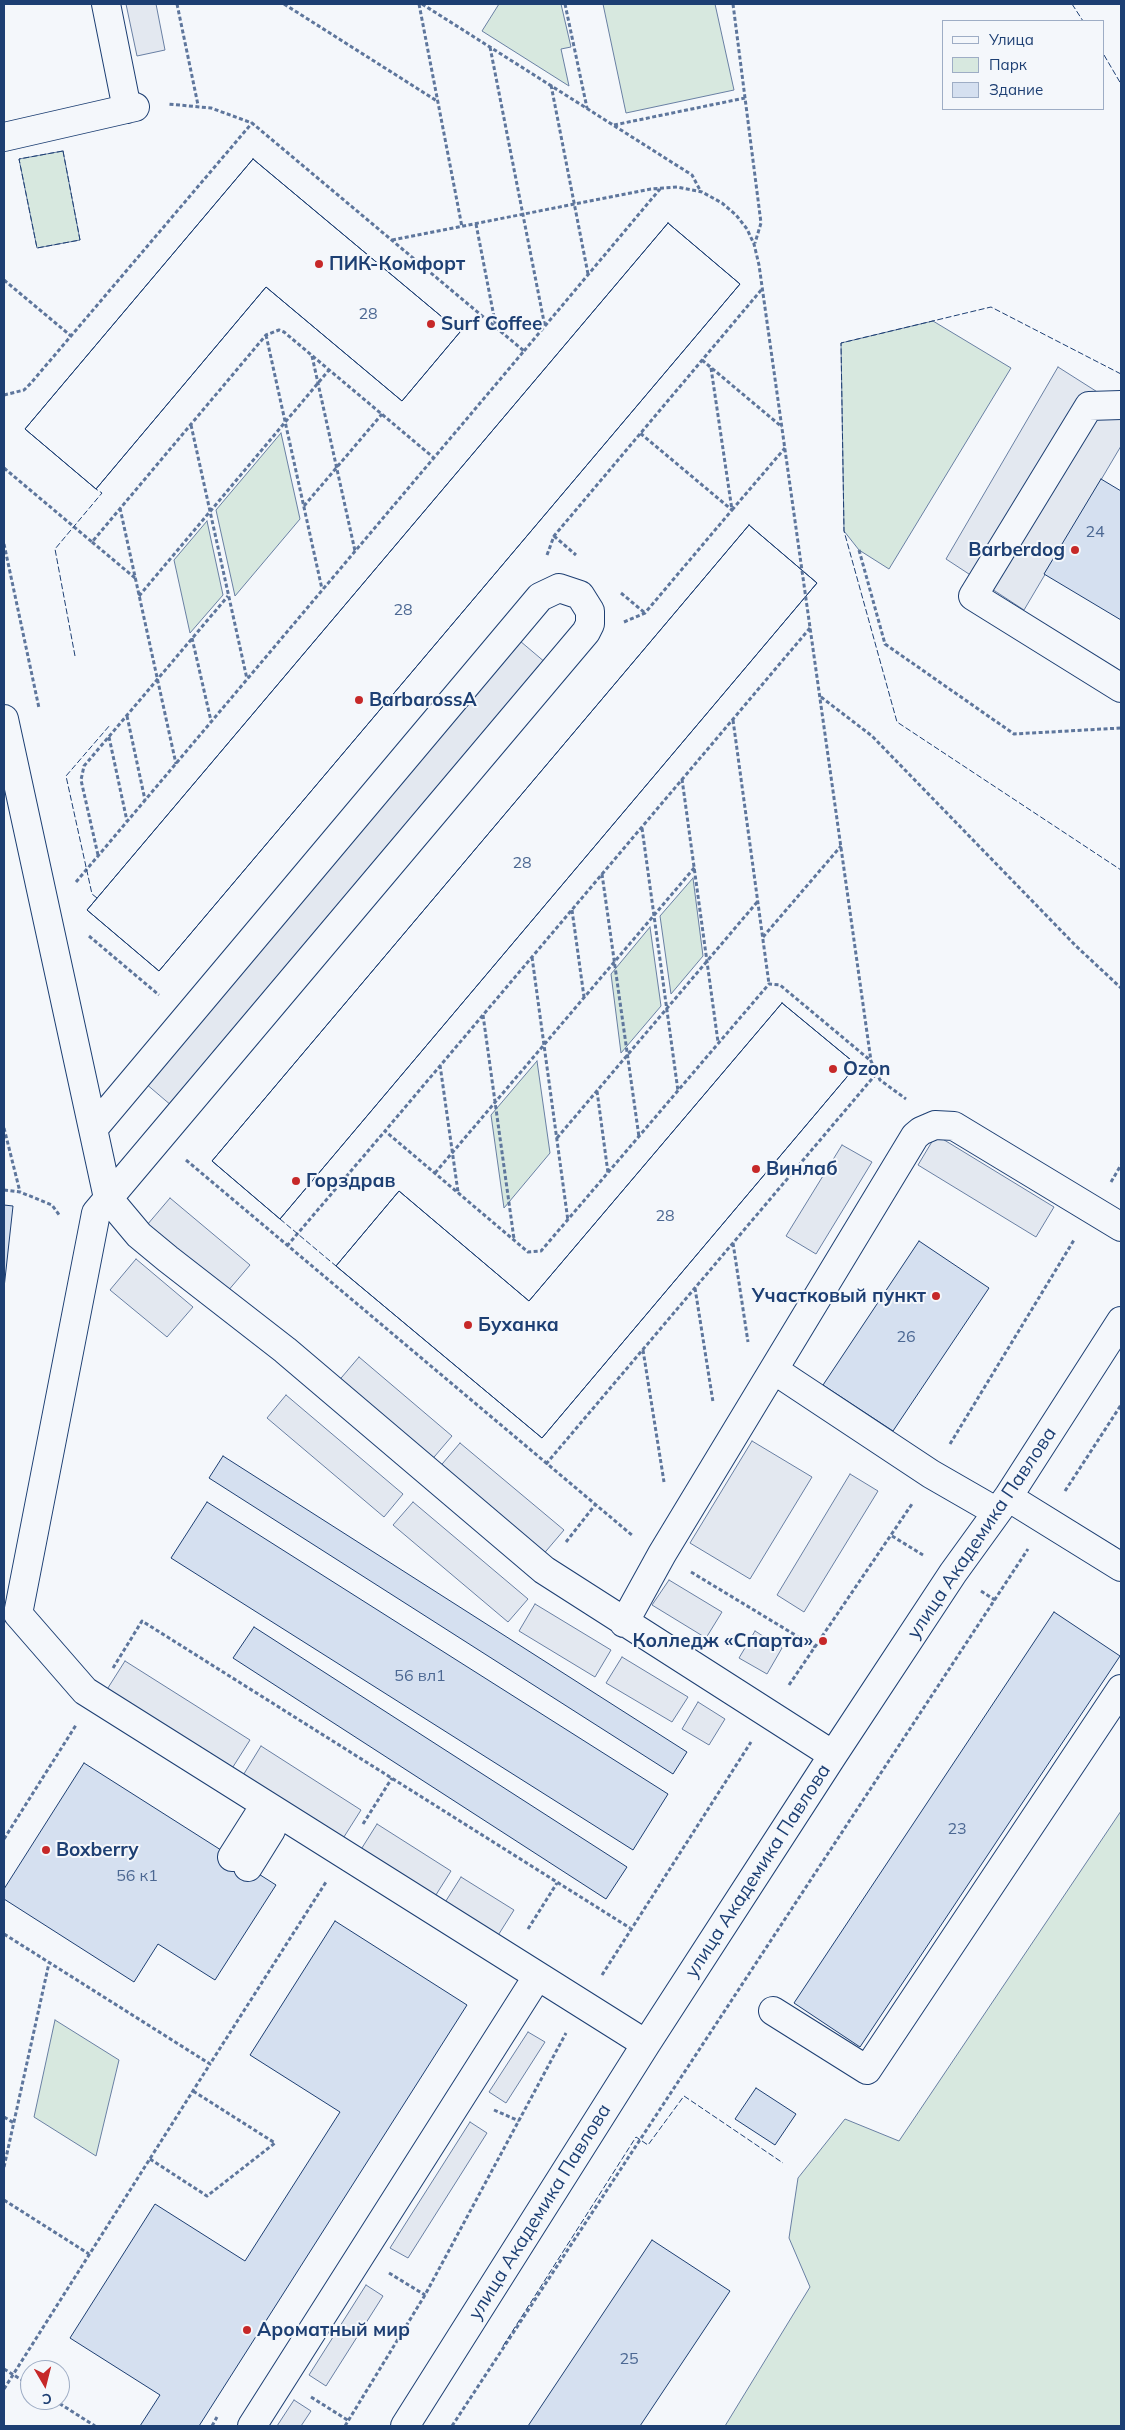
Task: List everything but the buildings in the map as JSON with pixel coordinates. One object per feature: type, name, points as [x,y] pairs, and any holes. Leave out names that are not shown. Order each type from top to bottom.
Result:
[{"type":"street","points":[[4,137],[131,108],[106,4]]},
{"type":"street","points":[[1121,405],[1088,406],[973,596],[1121,688]]},
{"type":"street","points":[[93,1129],[540,597],[548,591],[559,588],[580,595],[590,611],[590,624],[586,632],[108,1198],[95,1216],[11,1613],[85,1691],[646,2044]]},
{"type":"street","points":[[4,719],[108,1198],[139,1235],[168,1260],[285,1350],[544,1570],[624,1623],[833,1755]]},
{"type":"street","points":[[624,1623],[721,1457],[915,1136],[926,1127],[943,1124],[954,1126],[1121,1227]]},
{"type":"street","name":"улица Академика Павлова","points":[[405,2426],[646,2044],[833,1755],[953,1573],[1002,1505],[1121,1321]]},
{"type":"street","points":[[774,1370],[931,1474],[1046,1522],[1121,1567]]},
{"type":"street","points":[[773,2011],[867,2070],[1121,1689]]},
{"type":"street","points":[[240,1862],[273,1810]]},
{"type":"street","points":[[252,2426],[537,1977]]},
{"type":"path","points":[[177,4],[198,105]]},
{"type":"path","points":[[284,4],[438,101]]},
{"type":"path","points":[[420,4],[462,227]]},
{"type":"path","points":[[420,4],[692,175],[702,192]]},
{"type":"path","points":[[565,4],[588,108]]},
{"type":"path","points":[[733,4],[761,223],[754,244]]},
{"type":"path","points":[[490,47],[545,326]]},
{"type":"path","points":[[551,85],[588,275]]},
{"type":"path","points":[[614,125],[745,98]]},
{"type":"path","points":[[131,108],[172,104],[198,105],[229,112],[252,123],[524,351]]},
{"type":"path","points":[[4,395],[24,390],[28,386],[252,123]]},
{"type":"path","points":[[392,240],[661,188],[677,187],[702,192],[722,203],[736,215],[754,244],[763,288],[871,1061],[876,1074],[886,1085],[943,1124]]},
{"type":"path","points":[[47,917],[661,188]]},
{"type":"path","points":[[476,224],[496,327]]},
{"type":"path","points":[[4,280],[71,336]]},
{"type":"path","points":[[554,536],[763,288]]},
{"type":"path","points":[[92,542],[266,335],[275,331],[284,332],[434,458]]},
{"type":"path","points":[[266,335],[322,590]]},
{"type":"path","points":[[312,355],[355,551]]},
{"type":"path","points":[[702,360],[783,428]]},
{"type":"path","points":[[712,368],[732,510]]},
{"type":"path","points":[[139,596],[329,370]]},
{"type":"path","points":[[304,506],[382,414]]},
{"type":"path","points":[[191,424],[247,680]]},
{"type":"path","points":[[640,433],[732,510]]},
{"type":"path","points":[[645,613],[785,447]]},
{"type":"path","points":[[4,468],[135,578]]},
{"type":"path","points":[[120,508],[176,764]]},
{"type":"path","points":[[4,544],[41,717]]},
{"type":"path","points":[[859,550],[885,644],[1014,734],[1121,728]]},
{"type":"path","points":[[98,856],[81,775],[84,766],[228,596]]},
{"type":"path","points":[[287,1246],[810,628]]},
{"type":"path","points":[[192,638],[211,722]]},
{"type":"path","points":[[820,697],[872,736],[1076,946],[1121,988]]},
{"type":"path","points":[[127,716],[145,800]]},
{"type":"path","points":[[385,1131],[528,1252],[541,1251],[678,1092],[769,984],[733,720]]},
{"type":"path","points":[[109,738],[127,822]]},
{"type":"path","points":[[682,779],[718,1043]]},
{"type":"path","points":[[642,828],[678,1092]]},
{"type":"path","points":[[763,937],[841,845]]},
{"type":"path","points":[[435,1174],[694,867]]},
{"type":"path","points":[[75,871],[79,890]]},
{"type":"path","points":[[602,874],[639,1138]]},
{"type":"path","points":[[556,1138],[758,901]]},
{"type":"path","points":[[572,910],[584,998]]},
{"type":"path","points":[[87,927],[92,946]]},
{"type":"path","points":[[89,936],[186,1018]]},
{"type":"path","points":[[532,957],[568,1221]]},
{"type":"path","points":[[769,984],[780,985],[871,1061]]},
{"type":"path","points":[[483,1015],[514,1240]]},
{"type":"path","points":[[440,1065],[458,1192]]},
{"type":"path","points":[[546,1464],[876,1074]]},
{"type":"path","points":[[597,1091],[608,1174]]},
{"type":"path","points":[[4,1128],[20,1192]]},
{"type":"path","points":[[159,1138],[622,1528],[668,1546],[815,1647]]},
{"type":"path","points":[[4,1190],[20,1192],[52,1205],[87,1254]]},
{"type":"path","points":[[733,1243],[757,1397]]},
{"type":"path","points":[[695,1288],[721,1457]]},
{"type":"path","points":[[643,1349],[668,1546]]},
{"type":"path","points":[[452,2426],[1121,1405]]},
{"type":"path","points":[[544,1570],[595,1506]]},
{"type":"path","points":[[4,1839],[142,1621],[630,1928]]},
{"type":"path","points":[[583,2004],[630,1928],[769,1715]]},
{"type":"path","points":[[4,2390],[329,1878]]},
{"type":"path","points":[[4,1934],[210,2064]]},
{"type":"path","points":[[4,2167],[49,1963]]},
{"type":"path","points":[[345,2426],[425,2295],[568,2029]]},
{"type":"path","points":[[150,2159],[207,2196],[275,2143],[193,2091]]},
{"type":"path","points":[[4,2117],[14,2124]]},
{"type":"path","points":[[4,2200],[89,2254]]},
{"type":"path","points":[[4,2369],[20,2379]]},
{"type":"path","points":[[70,2410],[95,2426]]},
{"type":"green space","points":[[499,4],[561,4],[571,47],[561,49],[569,86],[482,31]]},
{"type":"green space","points":[[603,4],[715,4],[734,90],[626,113]]},
{"type":"green space","points":[[63,151],[80,240],[37,248],[19,159]]},
{"type":"green space","points":[[933,321],[1011,368],[889,569],[859,550],[844,531],[841,343]]},
{"type":"green space","points":[[281,433],[300,519],[235,596],[216,510]]},
{"type":"green space","points":[[207,521],[223,595],[190,633],[174,560]]},
{"type":"green space","points":[[693,878],[703,956],[671,994],[660,916]]},
{"type":"green space","points":[[650,927],[661,1006],[621,1053],[611,974]]},
{"type":"green space","points":[[537,1061],[550,1153],[504,1208],[491,1115]]},
{"type":"green space","points":[[1121,1811],[1121,2426],[725,2426],[810,2287],[789,2238],[798,2178],[845,2119],[899,2141]]},
{"type":"green space","points":[[55,2020],[119,2060],[96,2156],[34,2117]]},
{"type":"shaded area","points":[[126,4],[156,4],[165,50],[137,56]]},
{"type":"shaded area","points":[[1058,367],[1121,407],[1121,446],[1024,610],[946,559]]},
{"type":"shaded area","points":[[520,641],[546,663],[172,1106],[145,1083]]},
{"type":"shaded area","points":[[936,1135],[1054,1207],[1036,1237],[918,1165]]},
{"type":"shaded area","points":[[842,1145],[872,1162],[816,1254],[786,1236]]},
{"type":"shaded area","points":[[170,1198],[250,1265],[227,1292],[147,1225]]},
{"type":"shaded area","points":[[136,1259],[193,1307],[167,1337],[110,1290]]},
{"type":"shaded area","points":[[359,1357],[452,1436],[429,1463],[336,1384]]},
{"type":"shaded area","points":[[286,1395],[403,1494],[384,1517],[267,1418]]},
{"type":"shaded area","points":[[752,1441],[812,1477],[750,1579],[690,1543]]},
{"type":"shaded area","points":[[460,1443],[564,1530],[541,1557],[437,1470]]},
{"type":"shaded area","points":[[850,1474],[878,1491],[804,1612],[777,1595]]},
{"type":"shaded area","points":[[413,1502],[528,1599],[508,1622],[393,1525]]},
{"type":"shaded area","points":[[669,1580],[722,1612],[706,1638],[652,1605]]},
{"type":"shaded area","points":[[535,1604],[611,1650],[595,1677],[519,1631]]},
{"type":"shaded area","points":[[755,1631],[782,1648],[767,1674],[739,1658]]},
{"type":"shaded area","points":[[622,1657],[688,1697],[672,1722],[606,1683]]},
{"type":"shaded area","points":[[125,1661],[250,1740],[231,1770],[106,1691]]},
{"type":"shaded area","points":[[698,1702],[725,1719],[709,1745],[682,1729]]},
{"type":"shaded area","points":[[261,1746],[361,1810],[342,1840],[242,1777]]},
{"type":"shaded area","points":[[377,1824],[451,1871],[434,1898],[360,1851]]},
{"type":"shaded area","points":[[461,1877],[514,1910],[497,1937],[444,1904]]},
{"type":"shaded area","points":[[528,2032],[545,2042],[506,2103],[489,2092]]},
{"type":"shaded area","points":[[470,2122],[487,2133],[408,2258],[390,2248]]},
{"type":"shaded area","points":[[366,2285],[383,2296],[326,2386],[309,2375]]},
{"type":"shaded area","points":[[294,2400],[311,2411],[301,2426],[277,2426]]},
{"type":"fence","points":[[1072,4],[1082,20]]},
{"type":"fence","points":[[1105,57],[1121,84]]},
{"type":"fence","points":[[63,151],[80,240],[37,248],[19,159],[63,151]]},
{"type":"fence","points":[[1121,374],[991,307],[841,343],[844,531],[897,722],[1121,870]]},
{"type":"fence","points":[[75,656],[55,549],[102,493],[96,489]]},
{"type":"fence","points":[[97,898],[92,894],[66,776],[110,725]]},
{"type":"fence","points":[[280,1219],[336,1266]]},
{"type":"fence","points":[[503,2346],[636,2137],[648,2145],[684,2096],[783,2163]]},
{"type":"place","name":"ПИК-Комфорт","points":[[319,264]]},
{"type":"place","name":"Surf Coffee","points":[[431,324]]},
{"type":"place","name":"Barberdog","points":[[1075,550]]},
{"type":"place","name":"BarbarossA","points":[[359,700]]},
{"type":"place","name":"Ozon","points":[[833,1069]]},
{"type":"place","name":"Винлаб","points":[[756,1169]]},
{"type":"place","name":"Горздрав","points":[[296,1181]]},
{"type":"place","name":"Участковый пункт","points":[[936,1296]]},
{"type":"place","name":"Буханка","points":[[468,1325]]},
{"type":"place","name":"Колледж «Спарта»","points":[[823,1641]]},
{"type":"place","name":"Boxberry","points":[[46,1850]]},
{"type":"place","name":"Ароматный мир","points":[[247,2330]]}]
